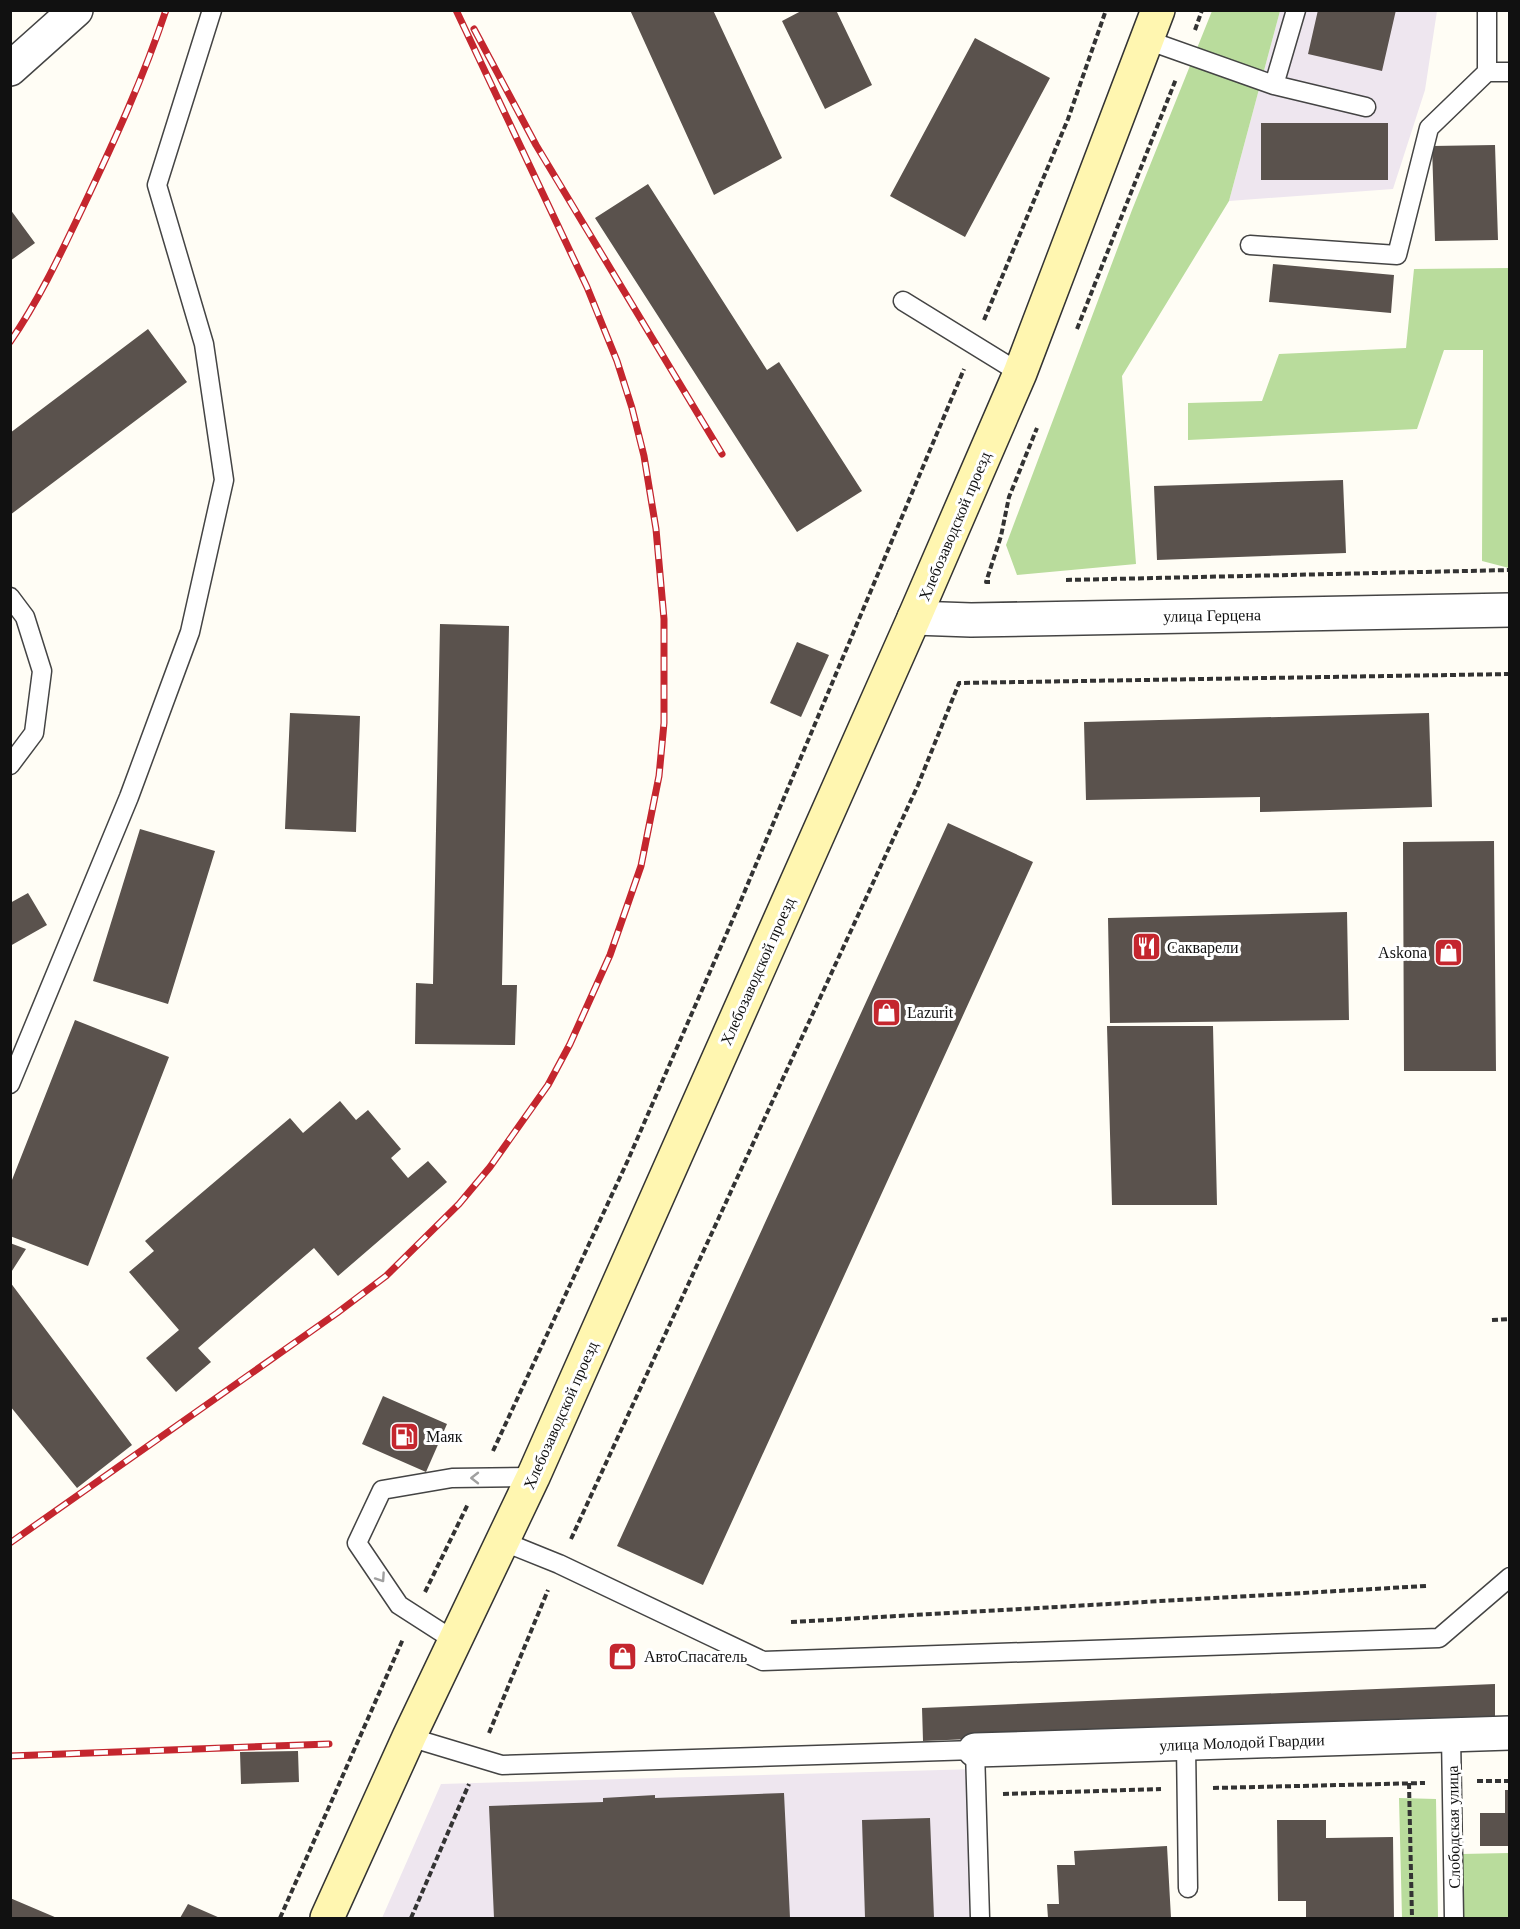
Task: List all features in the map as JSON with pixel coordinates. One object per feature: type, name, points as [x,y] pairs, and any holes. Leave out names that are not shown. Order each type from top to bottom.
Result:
[{"type":"street","points":[[10,69],[75,10]]},
{"type":"street","name":"Хлебозаводской проезд","points":[[327,1918],[409,1737],[533,1477],[914,618],[1020,373],[1153,25]]},
{"type":"street","name":"улица Герцена","points":[[914,618],[983,620],[1509,610]]},
{"type":"street","name":"улица Молодой Гвардии","points":[[975,1750],[1509,1734]]},
{"type":"lane","points":[[10,1084],[129,797],[190,632],[224,480],[204,344],[157,185],[212,10]]},
{"type":"lane","points":[[1274,85],[1296,10]]},
{"type":"lane","points":[[1487,10],[1487,72]]},
{"type":"lane","points":[[1153,25],[1186,55],[1274,85],[1366,107]]},
{"type":"lane","points":[[1250,245],[1397,255],[1429,128],[1487,72],[1509,72]]},
{"type":"lane","points":[[903,301],[1020,373]]},
{"type":"lane","points":[[10,597],[25,617],[42,671],[34,733],[10,765]]},
{"type":"lane","points":[[455,1641],[399,1605],[357,1543],[382,1490],[452,1478],[533,1477]]},
{"type":"lane","points":[[502,1541],[559,1564],[763,1661],[1439,1638],[1509,1577]]},
{"type":"lane","name":"Слободская улица","points":[[1451,1735],[1454,1918]]},
{"type":"lane","points":[[409,1737],[502,1766],[975,1750],[980,1918]]},
{"type":"lane","points":[[1186,1745],[1188,1888]]},
{"type":"path","points":[[280,1918],[414,1615],[480,1479],[633,1149],[838,670],[1068,119],[1106,10]]},
{"type":"path","points":[[1075,335],[1202,10]]},
{"type":"path","points":[[998,582],[987,582],[1010,497],[1040,421]]},
{"type":"path","points":[[1058,581],[1509,570]]},
{"type":"path","points":[[411,1918],[450,1831],[559,1564],[913,796],[959,683],[1509,674]]},
{"type":"path","points":[[1492,1320],[1509,1319]]},
{"type":"path","points":[[791,1622],[1426,1586]]},
{"type":"path","points":[[977,1795],[1509,1781]]},
{"type":"path","points":[[1410,1783],[1412,1918]]},
{"type":"shaded area","points":[[1280,11],[1437,11],[1425,90],[1393,189],[1229,201]]},
{"type":"shaded area","points":[[977,1769],[980,1918],[382,1918],[441,1784]]},
{"type":"green space","points":[[1212,11],[1280,11],[1229,201],[1122,376],[1136,564],[1017,575],[1006,545],[1132,210]]},
{"type":"green space","points":[[1509,268],[1509,568],[1482,561],[1483,350],[1444,350],[1417,429],[1188,440],[1188,403],[1262,401],[1279,354],[1406,348],[1414,269]]},
{"type":"green space","points":[[1399,1798],[1436,1799],[1438,1918],[1402,1918]]},
{"type":"green space","points":[[1509,1853],[1509,1918],[1463,1918],[1462,1854]]},
{"type":"building","points":[[630,10],[713,10],[782,158],[714,195]]},
{"type":"building","points":[[803,10],[836,10],[872,85],[825,109],[782,21]]},
{"type":"building","points":[[1318,10],[1396,10],[1382,71],[1308,54]]},
{"type":"building","points":[[975,38],[1050,78],[965,237],[890,196]]},
{"type":"building","points":[[1261,123],[1388,123],[1388,180],[1261,180]]},
{"type":"building","points":[[1495,145],[1498,240],[1435,241],[1432,146]]},
{"type":"building","points":[[648,184],[767,370],[779,362],[862,491],[797,532],[595,218]]},
{"type":"building","points":[[10,209],[35,243],[10,261]]},
{"type":"building","points":[[1273,264],[1394,275],[1391,313],[1269,302]]},
{"type":"building","points":[[148,329],[187,382],[10,515],[10,433]]},
{"type":"building","points":[[1343,480],[1346,553],[1157,560],[1154,486]]},
{"type":"building","points":[[440,624],[509,626],[502,985],[517,985],[515,1045],[415,1044],[416,983],[433,984]]},
{"type":"building","points":[[797,642],[829,655],[801,717],[770,703]]},
{"type":"building","points":[[290,713],[360,716],[356,832],[285,829]]},
{"type":"building","points":[[1429,713],[1432,807],[1260,812],[1260,797],[1086,800],[1084,722]]},
{"type":"building","points":[[948,823],[1033,862],[703,1585],[617,1546]]},
{"type":"building","points":[[140,829],[215,851],[168,1004],[93,981]]},
{"type":"building","points":[[1494,841],[1496,1071],[1404,1071],[1403,842]]},
{"type":"building","points":[[28,893],[47,925],[10,946],[10,903]]},
{"type":"building","points":[[1347,912],[1349,1020],[1110,1023],[1108,918]]},
{"type":"building","points":[[75,1020],[169,1057],[88,1266],[10,1236],[10,1185]]},
{"type":"building","points":[[1107,1026],[1213,1026],[1217,1205],[1112,1205]]},
{"type":"building","points":[[340,1101],[356,1120],[368,1110],[401,1149],[391,1158],[408,1178],[428,1161],[447,1182],[338,1276],[314,1248],[198,1348],[211,1362],[176,1392],[146,1358],[179,1330],[129,1272],[154,1251],[145,1241],[290,1118],[303,1133]]},
{"type":"building","points":[[10,1243],[26,1249],[10,1274]]},
{"type":"building","points":[[10,1282],[132,1445],[77,1488],[10,1406]]},
{"type":"building","points":[[383,1396],[447,1424],[426,1472],[362,1444]]},
{"type":"building","points":[[1495,1684],[1495,1717],[923,1741],[922,1708]]},
{"type":"building","points":[[298,1751],[299,1782],[241,1784],[240,1752]]},
{"type":"building","points":[[1505,1790],[1510,1790],[1510,1846],[1480,1846],[1480,1813],[1505,1813]]},
{"type":"building","points":[[784,1793],[790,1918],[494,1918],[489,1806],[603,1802],[603,1798],[655,1795],[655,1798]]},
{"type":"building","points":[[930,1818],[934,1918],[865,1918],[862,1820]]},
{"type":"building","points":[[1277,1820],[1326,1820],[1326,1838],[1393,1837],[1394,1918],[1306,1918],[1306,1901],[1278,1901]]},
{"type":"building","points":[[1167,1846],[1171,1918],[1048,1918],[1047,1904],[1059,1904],[1057,1865],[1075,1865],[1074,1851]]},
{"type":"building","points":[[10,1898],[57,1918],[10,1918]]},
{"type":"building","points":[[188,1904],[220,1918],[180,1918]]},
{"type":"railway","points":[[10,342],[49,277],[94,185],[137,86],[166,10]]},
{"type":"railway","points":[[10,1543],[337,1313],[386,1276],[459,1204],[490,1167],[548,1085],[570,1044],[610,955],[641,866],[659,776],[664,723],[664,619],[656,529],[644,456],[617,361],[587,287],[456,10]]},
{"type":"railway","points":[[474,29],[536,145],[722,454]]},
{"type":"railway","points":[[10,1756],[329,1744]]},
{"type":"place","name":"Сакварели","points":[[1146,947]]},
{"type":"place","name":"Askona","points":[[1448,952]]},
{"type":"place","name":"Lazurit","points":[[886,1012]]},
{"type":"place","name":"Маяк","points":[[405,1436]]},
{"type":"place","name":"АвтоСпасатель","points":[[623,1656]]}]
